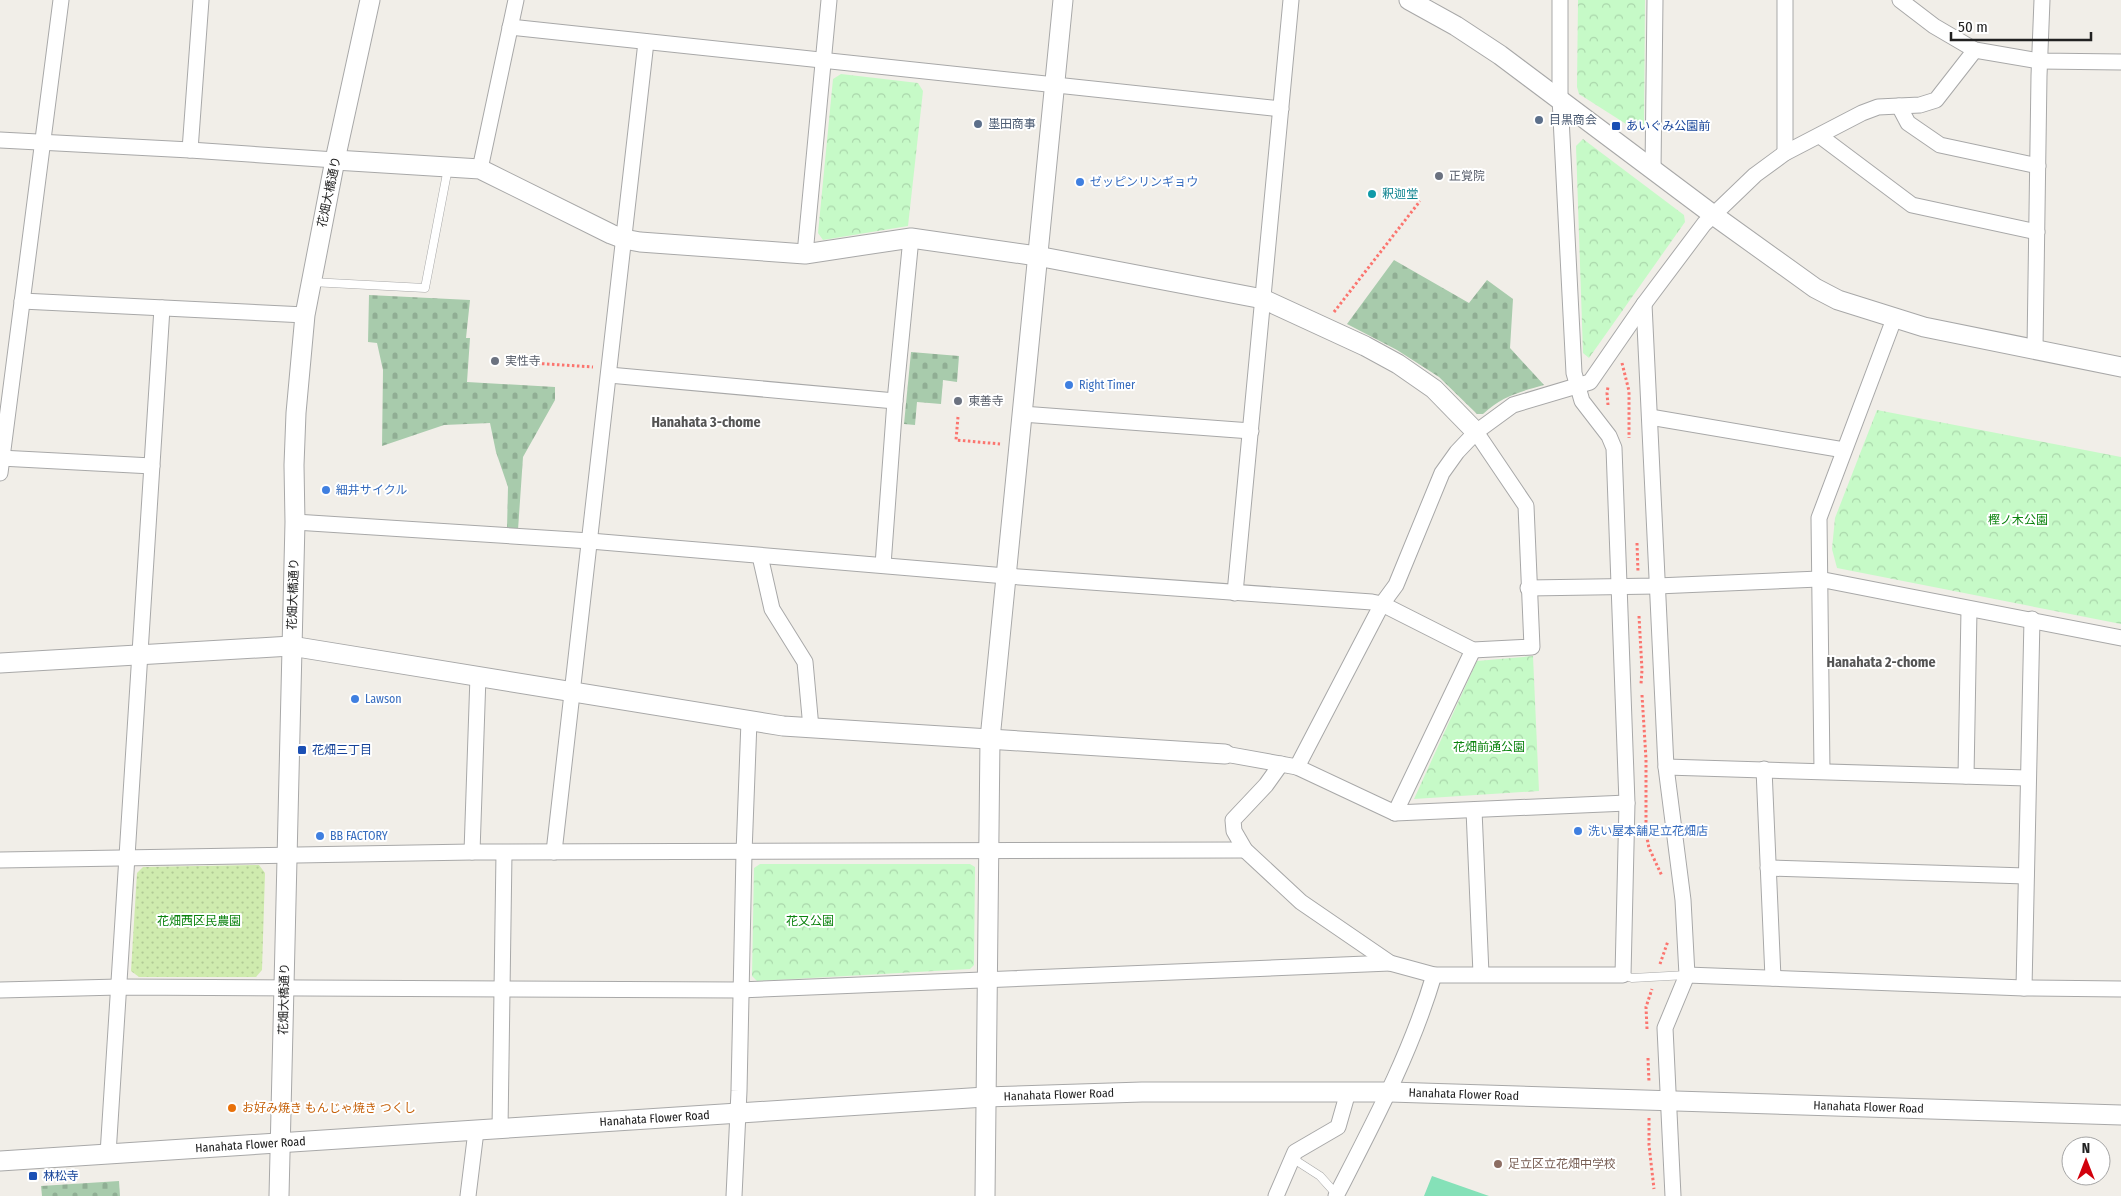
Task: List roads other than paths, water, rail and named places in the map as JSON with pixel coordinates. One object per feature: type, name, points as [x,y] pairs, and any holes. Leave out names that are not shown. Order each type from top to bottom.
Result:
[{"type":"street","points":[[61,0],[1,463],[152,466]]},
{"type":"street","points":[[190,150],[201,0]]},
{"type":"street","name":"花畑大橋通り","points":[[279,1196],[296,413],[310,282],[370,0]]},
{"type":"street","points":[[480,169],[516,0]]},
{"type":"street","points":[[805,254],[829,0]]},
{"type":"street","points":[[985,1196],[990,739],[1063,0]]},
{"type":"street","points":[[1235,593],[1291,0]]},
{"type":"street","points":[[1409,0],[1456,26],[1560,98],[1712,214],[1815,288],[1838,300],[1924,327],[2035,348],[2121,367]]},
{"type":"street","points":[[0,990],[119,987],[284,987],[740,990],[1390,963],[1434,974],[1623,975],[1627,803],[1614,448],[1609,436],[1582,401],[1574,373],[1560,98],[1560,0]]},
{"type":"street","points":[[1653,170],[1655,0]]},
{"type":"street","points":[[1785,0],[1785,154]]},
{"type":"street","points":[[1900,0],[1934,26],[1975,50],[2039,61],[2121,62]]},
{"type":"street","points":[[2035,348],[2039,61],[2042,0]]},
{"type":"street","points":[[510,27],[1281,109]]},
{"type":"street","points":[[554,852],[646,42]]},
{"type":"street","points":[[1297,767],[1382,604],[1396,585],[1442,473],[1457,452],[1476,432],[1513,405],[1590,382],[1644,304],[1712,214],[1755,176],[1785,154],[1862,113],[1878,107],[1920,104],[1936,100],[1975,50]]},
{"type":"street","points":[[1898,106],[1908,122],[1940,145],[2038,166]]},
{"type":"street","points":[[1820,136],[1912,205],[2037,232]]},
{"type":"street","points":[[0,140],[480,169],[624,239],[640,242],[805,254],[911,238],[1037,256],[1264,299],[1398,364],[1434,389],[1476,432],[1526,506],[1532,647],[1474,650],[1382,604],[1006,576],[590,541],[295,522]]},
{"type":"street","points":[[883,565],[895,401],[911,238]]},
{"type":"street","points":[[22,301],[305,315]]},
{"type":"street","points":[[1644,304],[1666,767],[1683,900],[1687,976],[1665,1028],[1673,1196]]},
{"type":"street","points":[[108,1154],[162,308]]},
{"type":"street","points":[[1822,771],[1819,518],[1894,319]]},
{"type":"street","points":[[609,371],[895,401]]},
{"type":"street","points":[[1022,414],[1251,431]]},
{"type":"street","points":[[1650,418],[1844,450]]},
{"type":"street","points":[[760,556],[772,609],[805,662],[811,728]]},
{"type":"street","points":[[1528,588],[1638,587],[1819,579],[1969,610],[2032,620],[2121,638]]},
{"type":"street","points":[[1966,776],[1969,610]]},
{"type":"street","points":[[2024,988],[2032,620]]},
{"type":"street","points":[[0,663],[291,646],[783,726],[1225,754],[1297,767],[1396,813],[1627,803]]},
{"type":"street","points":[[1396,813],[1474,650]]},
{"type":"street","points":[[472,852],[478,676]]},
{"type":"street","points":[[734,1196],[749,721]]},
{"type":"street","points":[[1281,764],[1266,785],[1233,820],[1234,831],[1245,850],[1301,902],[1390,963]]},
{"type":"street","points":[[1666,767],[2028,778]]},
{"type":"street","points":[[1764,769],[1773,978]]},
{"type":"street","points":[[1474,810],[1480,974]]},
{"type":"street","points":[[0,860],[472,852],[744,853],[1245,850]]},
{"type":"street","points":[[500,1129],[504,853]]},
{"type":"street","points":[[1768,868],[2026,876]]},
{"type":"street","points":[[1336,1195],[1390,1092],[1422,1015],[1434,974]]},
{"type":"street","points":[[1687,976],[2024,988],[2121,989]]},
{"type":"street","name":"Hanahata Flower Road","points":[[0,1162],[985,1097],[1142,1092],[1390,1092],[2121,1115]]},
{"type":"street","points":[[1276,1196],[1295,1152],[1338,1127],[1348,1092]]},
{"type":"street","points":[[468,1196],[476,1131]]},
{"type":"lane","points":[[310,282],[424,288],[449,166]]},
{"type":"lane","points":[[1623,975],[1632,978],[1687,976]]},
{"type":"lane","points":[[1292,1158],[1320,1176],[1336,1195]]},
{"type":"place","name":"目黒商会","points":[[1539,120]]},
{"type":"place","name":"墨田商事","points":[[978,124]]},
{"type":"place","name":"あいぐみ公園前","points":[[1616,126]]},
{"type":"place","name":"正覚院","points":[[1439,176]]},
{"type":"place","name":"ゼッピンリンギョウ","points":[[1080,182]]},
{"type":"place","name":"釈迦堂","points":[[1372,194]]},
{"type":"place","name":"実性寺","points":[[495,361]]},
{"type":"place","name":"Right Timer","points":[[1069,385]]},
{"type":"place","name":"東善寺","points":[[958,401]]},
{"type":"place","name":"細井サイクル","points":[[326,490]]},
{"type":"place","name":"Lawson","points":[[355,699]]},
{"type":"place","name":"花畑三丁目","points":[[302,750]]},
{"type":"place","name":"洗い屋本舗足立花畑店","points":[[1578,831]]},
{"type":"place","name":"BB FACTORY","points":[[320,836]]},
{"type":"place","name":"お好み焼き もんじゃ焼き つくし","points":[[232,1108]]},
{"type":"place","name":"足立区立花畑中学校","points":[[1498,1164]]},
{"type":"place","name":"林松寺","points":[[33,1176]]},
{"type":"district","name":"Hanahata 3-chome","points":[[706,422]]},
{"type":"district","name":"Hanahata 2-chome","points":[[1881,662]]},
{"type":"park label","name":"樫ノ木公園","points":[[2018,520]]},
{"type":"park label","name":"花畑前通公園","points":[[1489,747]]},
{"type":"park label","name":"花畑西区民農園","points":[[199,921]]},
{"type":"park label","name":"花又公園","points":[[810,921]]}]
